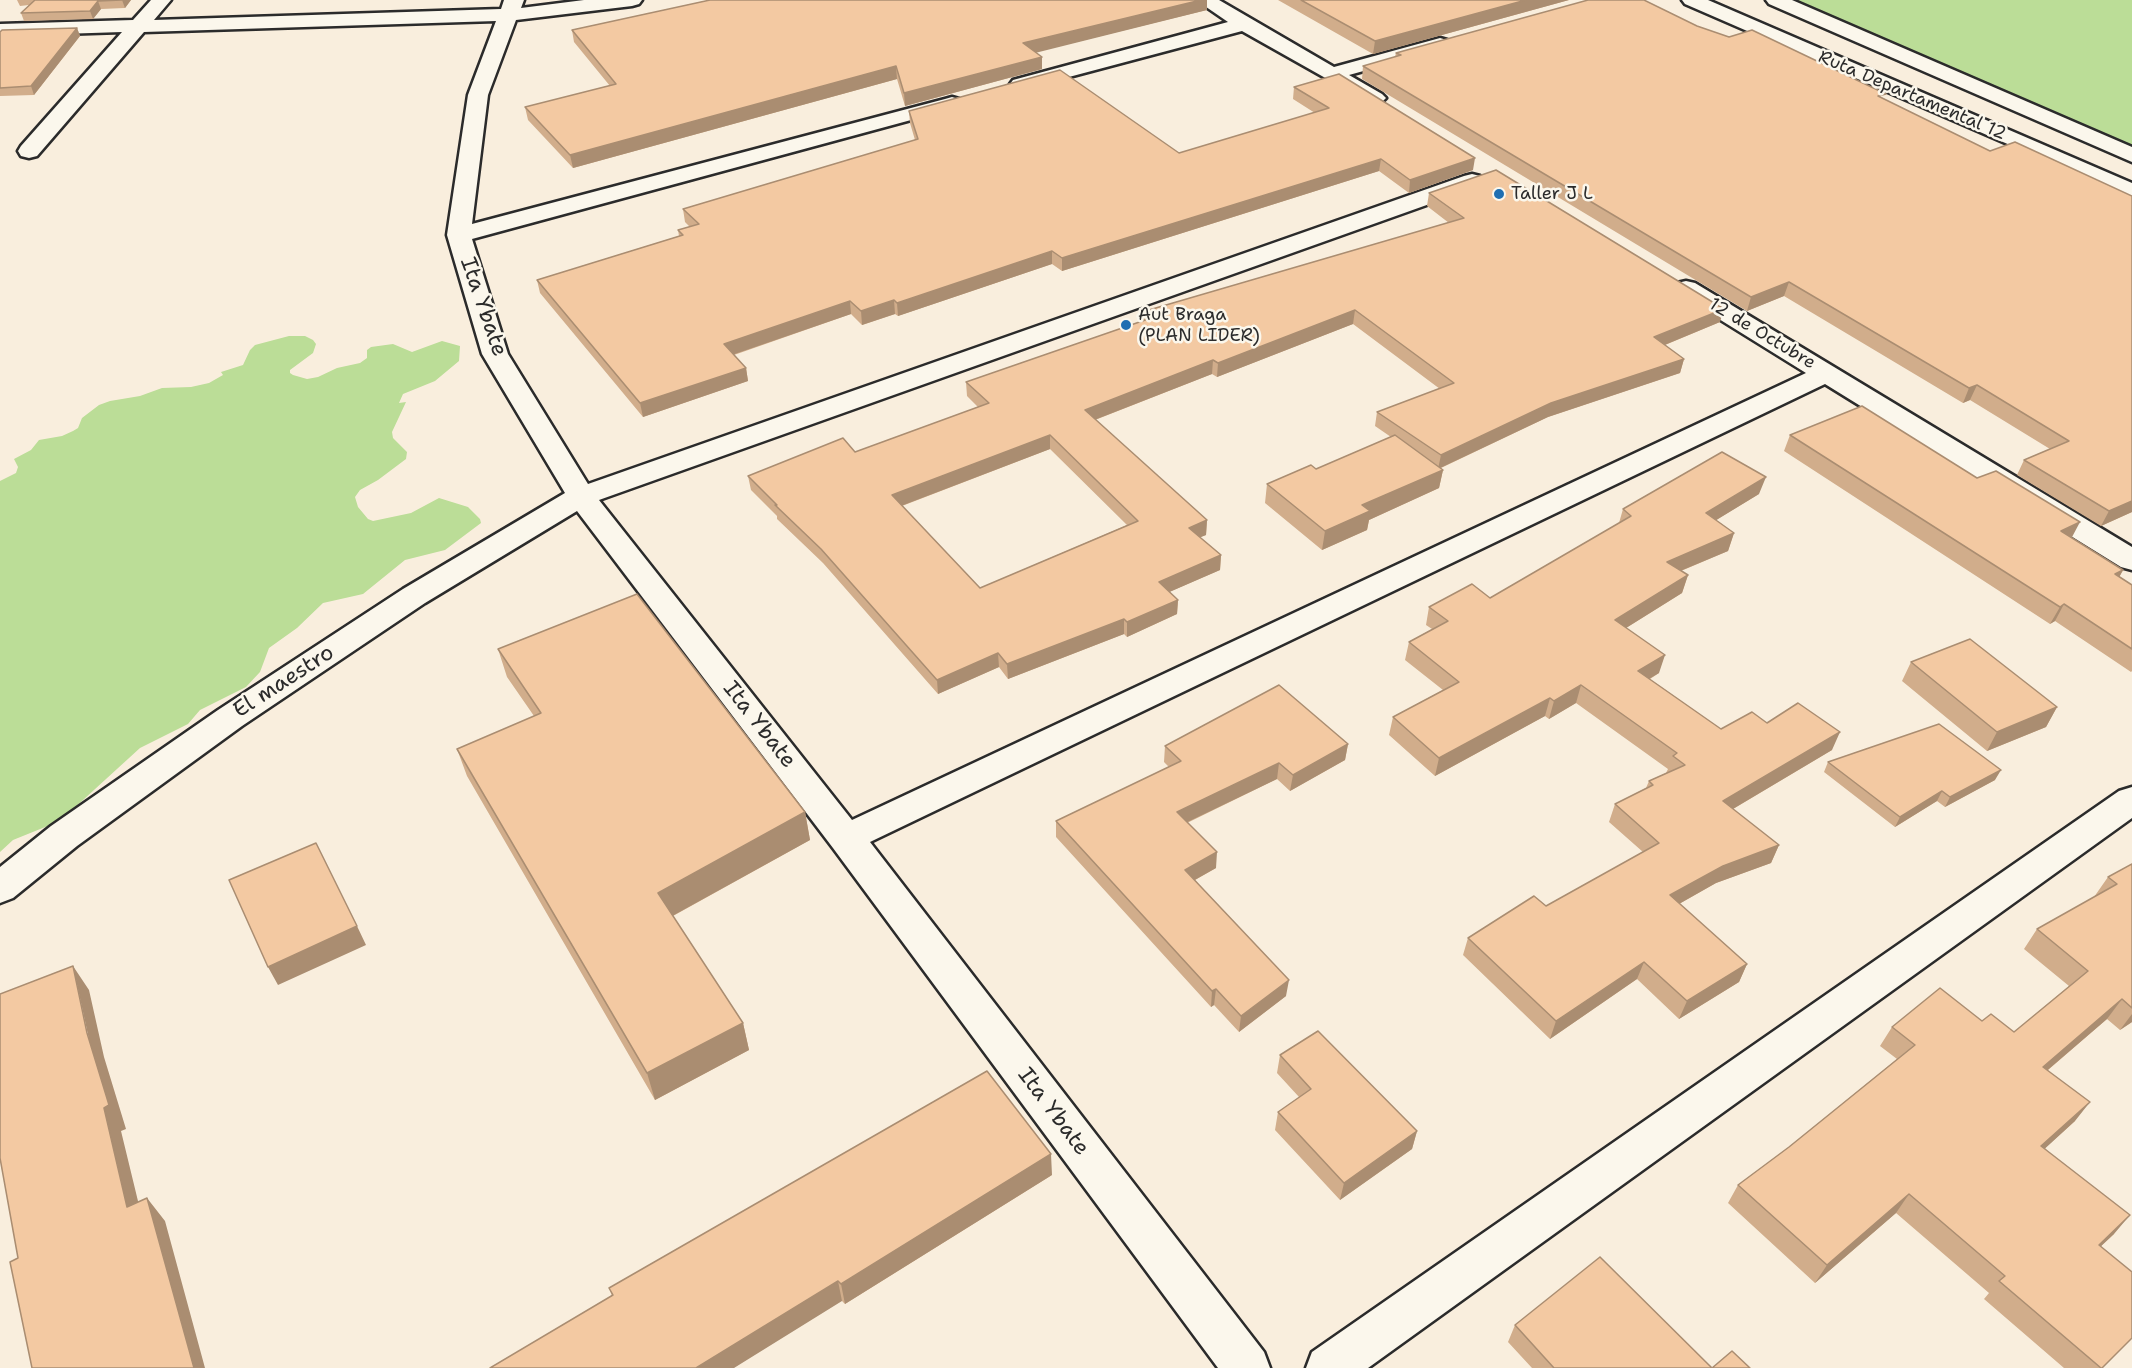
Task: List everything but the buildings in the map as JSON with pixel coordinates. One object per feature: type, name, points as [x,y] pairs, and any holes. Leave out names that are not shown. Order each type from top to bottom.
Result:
[{"type":"street","points":[[29,151],[161,0]]},
{"type":"street","points":[[0,30],[632,0]]},
{"type":"street","points":[[1206,0],[1395,110]]},
{"type":"street","name":"Ruta Departamental 12","points":[[1692,0],[2132,191]]},
{"type":"street","name":"Ruta Departamental 12","points":[[1776,0],[2132,155]]},
{"type":"street","name":"Ita Ybate","points":[[511,7],[478,95],[459,235],[495,354],[581,496],[846,838],[1247,1368]]},
{"type":"street","points":[[1001,89],[1244,24]]},
{"type":"street","points":[[1334,73],[1461,38]]},
{"type":"street","points":[[459,235],[967,99]]},
{"type":"street","name":"El maestro","points":[[0,888],[64,836],[230,718],[414,596],[581,496],[1486,166]]},
{"type":"street","name":"12 de Octubre","points":[[1667,276],[2132,560]]},
{"type":"street","points":[[846,838],[1827,374]]},
{"type":"street","points":[[1329,1368],[2132,800]]},
{"type":"green space","points":[[1776,0],[2132,0],[2132,155]]},
{"type":"green space","points":[[289,336],[305,336],[316,344],[313,353],[290,370],[293,375],[307,379],[318,377],[337,368],[360,363],[367,358],[367,350],[371,347],[393,344],[412,352],[442,341],[460,346],[459,361],[435,381],[403,394],[399,403],[406,402],[392,432],[393,438],[407,452],[406,459],[360,490],[355,497],[358,507],[368,519],[373,521],[411,513],[439,498],[468,507],[481,523],[445,550],[405,560],[363,594],[323,603],[297,628],[269,648],[260,672],[246,687],[200,710],[188,724],[140,748],[60,821],[13,840],[0,852],[0,481],[16,473],[18,467],[14,459],[31,450],[39,440],[62,436],[78,428],[82,418],[99,405],[140,396],[162,388],[191,387],[209,383],[223,375],[221,372],[243,365],[255,345]]},
{"type":"place","name":"Taller J L","points":[[1499,194]]},
{"type":"place","name":"Aut Braga (PLAN LIDER)","points":[[1126,325]]}]
